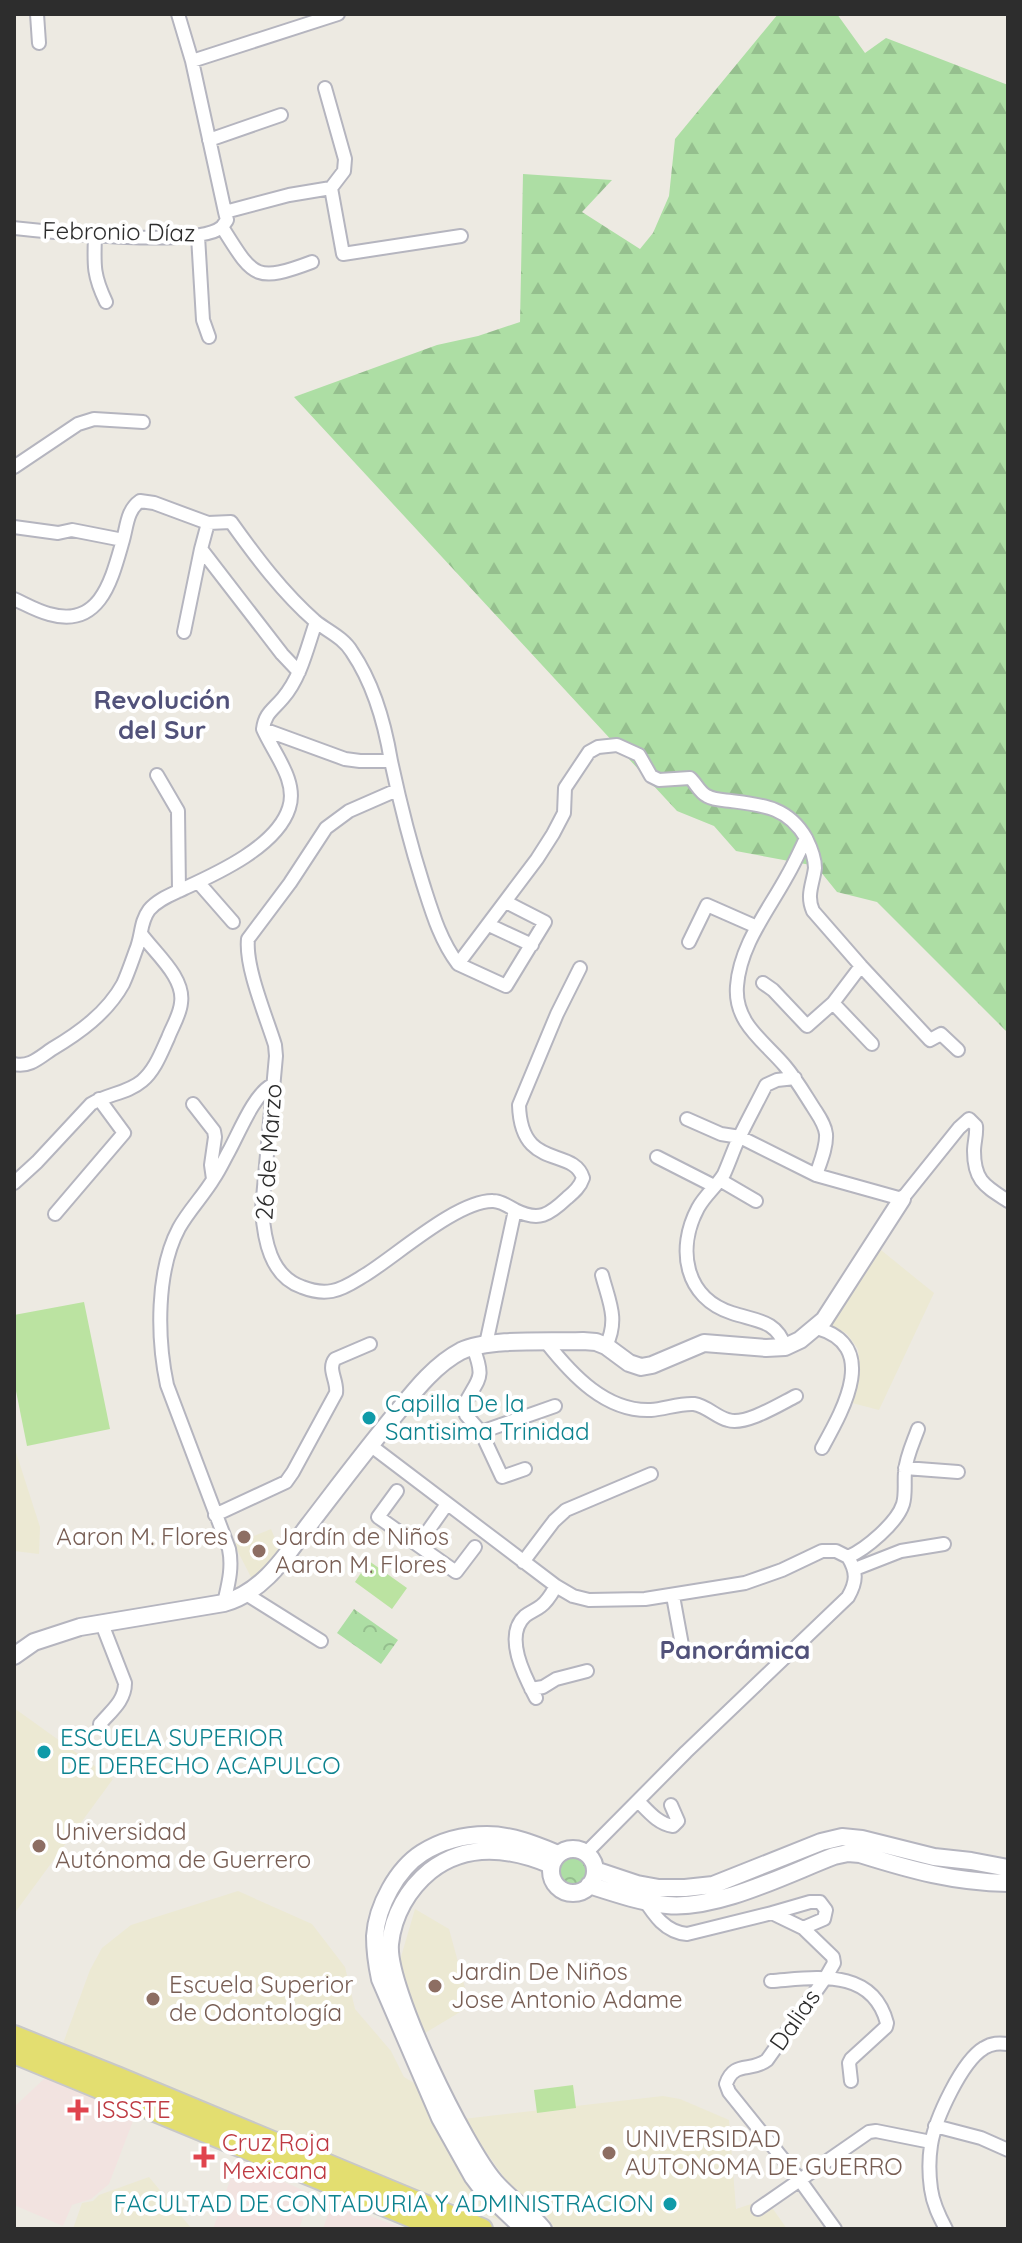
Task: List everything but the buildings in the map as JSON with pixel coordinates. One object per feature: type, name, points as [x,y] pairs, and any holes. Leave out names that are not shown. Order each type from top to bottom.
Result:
[{"type":"main road","points":[[14,2036],[482,2229]]},
{"type":"main road","points":[[14,2053],[441,2229]]},
{"type":"street","points":[[37,14],[39,43]]},
{"type":"street","points":[[178,14],[192,61],[227,220],[222,227],[247,265],[256,272],[285,272],[312,262]]},
{"type":"street","points":[[192,61],[338,14]]},
{"type":"street","points":[[225,212],[289,195],[331,188],[344,171],[345,159],[325,88]]},
{"type":"street","points":[[209,140],[281,115]]},
{"type":"street","points":[[331,188],[343,254],[461,236]]},
{"type":"street","name":"Febronio Díaz","points":[[14,228],[172,238],[217,232],[222,227]]},
{"type":"street","points":[[95,235],[96,282],[106,302]]},
{"type":"street","points":[[198,236],[203,320],[209,337]]},
{"type":"street","points":[[14,467],[78,424],[94,419],[143,422]]},
{"type":"street","points":[[14,599],[50,615],[68,616],[93,607],[108,587],[130,512],[140,501],[154,503],[208,523],[231,522],[286,592],[316,622],[351,649],[363,671],[384,731],[397,790],[433,916],[448,951],[458,964],[506,986],[545,922],[506,902]]},
{"type":"street","points":[[184,632],[208,523]]},
{"type":"street","points":[[14,527],[58,533],[72,530],[123,540]]},
{"type":"street","points":[[201,549],[299,672]]},
{"type":"street","points":[[14,1064],[32,1063],[91,1023],[122,985],[142,935],[143,921],[157,902],[232,866],[254,850],[286,817],[292,794],[290,781],[263,729],[264,718],[284,697],[299,672],[316,622]]},
{"type":"street","points":[[263,729],[345,759],[391,761]]},
{"type":"street","points":[[458,964],[537,859],[562,819],[565,788],[581,762],[598,747],[617,745],[639,755],[651,776],[659,780],[690,778],[700,791],[711,798],[764,805],[779,810],[791,819],[806,838],[814,860],[809,892],[813,911],[930,1040],[941,1034],[958,1050]]},
{"type":"street","points":[[157,775],[178,811],[179,891]]},
{"type":"street","name":"26 de Marzo","points":[[397,790],[349,811],[326,828],[248,939],[250,963],[275,1045],[262,1209],[264,1231],[276,1267],[293,1284],[314,1291],[333,1291],[352,1283],[454,1214],[476,1203],[502,1202],[527,1216],[546,1214],[574,1192],[583,1178],[581,1171],[575,1165],[539,1151],[530,1143],[519,1118],[519,1105],[580,968]]},
{"type":"street","points":[[806,838],[757,927],[738,973],[736,989],[739,1012],[746,1024],[795,1078],[826,1130],[816,1175]]},
{"type":"street","points":[[198,882],[233,922]]},
{"type":"street","points":[[689,942],[707,905],[757,927]]},
{"type":"street","points":[[489,925],[532,945]]},
{"type":"street","points":[[14,1183],[91,1104],[131,1088],[151,1071],[161,1055],[182,1002],[181,990],[177,979],[142,935]]},
{"type":"street","points":[[763,983],[807,1026],[833,1003],[861,966]]},
{"type":"street","points":[[833,1003],[872,1044]]},
{"type":"street","points":[[785,1347],[777,1329],[723,1310],[706,1300],[694,1286],[687,1250],[697,1210],[717,1183],[766,1085],[795,1078]]},
{"type":"street","points":[[224,1603],[231,1560],[167,1385],[161,1357],[163,1282],[170,1250],[187,1215],[213,1179],[255,1102],[272,1085]]},
{"type":"street","points":[[55,1214],[124,1133],[99,1099]]},
{"type":"street","points":[[193,1104],[214,1131],[213,1179]]},
{"type":"street","points":[[687,1119],[721,1134],[740,1137],[816,1175],[902,1199]]},
{"type":"street","points":[[14,1656],[34,1642],[56,1634],[224,1603],[246,1594],[286,1556],[417,1388],[460,1352],[480,1345],[596,1342],[641,1367],[704,1343],[766,1348],[785,1347],[800,1340],[824,1320],[902,1199],[969,1119],[976,1126],[974,1151],[978,1177],[1008,1201]]},
{"type":"street","points":[[657,1157],[756,1201]]},
{"type":"street","points":[[515,1210],[480,1345],[480,1376],[464,1406],[466,1415],[481,1432],[502,1477],[525,1469]]},
{"type":"street","points":[[602,1275],[614,1321],[606,1346]]},
{"type":"street","points":[[817,1328],[840,1338],[850,1355],[851,1386],[846,1403],[822,1448]]},
{"type":"street","points":[[546,1342],[586,1384],[607,1400],[627,1408],[651,1410],[692,1404],[729,1421],[738,1421],[796,1396]]},
{"type":"street","points":[[215,1515],[286,1482],[336,1393],[332,1363],[370,1344]]},
{"type":"street","points":[[481,1432],[555,1406]]},
{"type":"street","points":[[848,1557],[875,1538],[900,1511],[904,1501],[905,1468],[918,1429]]},
{"type":"street","points":[[370,1445],[523,1562],[573,1596],[589,1600],[673,1596],[762,1578],[822,1551],[836,1551],[848,1557],[855,1569],[856,1580],[841,1604],[586,1853]]},
{"type":"street","points":[[905,1468],[958,1472]]},
{"type":"street","points":[[523,1562],[566,1510],[651,1474]]},
{"type":"street","points":[[397,1491],[378,1517],[456,1572],[475,1547]]},
{"type":"street","points":[[418,1545],[447,1504]]},
{"type":"street","points":[[855,1569],[901,1551],[944,1544]]},
{"type":"street","points":[[556,1586],[542,1605],[524,1617],[517,1633],[519,1663],[534,1694],[556,1679],[587,1671]]},
{"type":"street","points":[[246,1594],[321,1641]]},
{"type":"street","points":[[673,1596],[682,1645]]},
{"type":"street","points":[[100,1724],[125,1692],[125,1683],[102,1624]]},
{"type":"street","points":[[638,1801],[668,1826],[678,1821],[671,1805]]},
{"type":"street","points":[[524,2229],[482,2189],[440,2118],[380,1979],[375,1933],[388,1892],[420,1854],[441,1844],[465,1837],[489,1835],[513,1838],[555,1859]]},
{"type":"street","points":[[592,1878],[659,1888],[713,1885],[821,1842],[842,1837],[862,1839],[882,1853],[931,1876],[1008,1883]]},
{"type":"street","points":[[574,1848],[586,1853],[593,1862],[592,1878],[584,1890],[574,1893],[564,1891],[556,1885],[551,1875],[555,1859],[566,1849],[574,1848]]},
{"type":"street","points":[[543,2229],[496,2183],[455,2116],[399,1993],[391,1967],[390,1946],[404,1899],[432,1869],[470,1852],[490,1849],[555,1859]]},
{"type":"street","points":[[592,1878],[645,1901],[687,1906],[716,1902],[848,1853],[934,1857],[1008,1868]]},
{"type":"street","points":[[634,1883],[659,1920],[675,1933],[687,1934],[820,1902],[826,1910],[824,1919],[803,1928]]},
{"type":"street","points":[[772,1913],[803,1928],[833,1957],[834,1963],[826,1977]]},
{"type":"street","points":[[771,1981],[826,1977],[853,1982],[868,1990],[879,2002],[886,2018],[886,2027],[851,2059],[851,2081]]},
{"type":"street","name":"Dalias","points":[[799,2179],[729,2092],[726,2084],[733,2071],[756,2067],[767,2060],[826,1977]]},
{"type":"street","points":[[947,2229],[936,2211],[931,2189],[931,2142],[935,2126],[963,2068],[983,2048],[993,2043],[1008,2044]]},
{"type":"street","points":[[935,2126],[981,2138],[1008,2150]]},
{"type":"street","points":[[758,2209],[869,2132],[931,2142]]},
{"type":"street","points":[[799,2179],[835,2229]]},
{"type":"shaded area","points":[[876,1246],[934,1293],[879,1410],[852,1403],[860,1370],[858,1349],[847,1334],[825,1324]]},
{"type":"shaded area","points":[[14,1446],[40,1527],[39,1554],[14,1551]]},
{"type":"shaded area","name":"Jardín de Niños Aaron M. Flores","points":[[271,1529],[283,1558],[254,1583],[234,1544]]},
{"type":"shaded area","name":"Universidad Autónoma de Guerrero","points":[[14,1708],[113,1779],[14,1914]]},
{"type":"shaded area","points":[[238,1891],[312,1924],[345,1967],[355,2009],[391,2051],[404,2077],[419,2086],[502,2221],[58,2057],[90,1970],[102,1948],[131,1925]]},
{"type":"shaded area","name":"Jardin De Niños Jose Antonio Adame","points":[[415,1909],[449,1929],[470,2006],[425,2033],[398,1967]]},
{"type":"shaded area","points":[[45,2078],[136,2113],[109,2184],[91,2199],[72,2205],[63,2226],[14,2205],[14,2107]]},
{"type":"shaded area","name":"UNIVERSIDAD AUTONOMA DE GUERRO","points":[[663,2096],[680,2099],[729,2120],[736,2209],[766,2199],[787,2229],[555,2229],[545,2213],[510,2186],[463,2119]]},
{"type":"shaded area","points":[[237,2160],[311,2194],[299,2229],[213,2229]]},
{"type":"shaded area","points":[[149,2177],[192,2229],[73,2229],[82,2203]]},
{"type":"shaded area","points":[[332,2202],[405,2229],[323,2229]]},
{"type":"green space","points":[[778,14],[837,14],[865,53],[886,38],[1008,85],[1008,1033],[877,902],[837,892],[816,866],[736,851],[714,826],[677,811],[294,397],[437,345],[520,322],[523,174],[612,180],[582,212],[640,249],[653,233],[669,196],[675,139]]},
{"type":"green space","points":[[84,1302],[110,1429],[27,1446],[14,1381],[14,1315]]},
{"type":"green space","points":[[369,1561],[407,1588],[392,1609],[355,1582]]},
{"type":"green space","points":[[354,1609],[398,1640],[381,1664],[337,1633]]},
{"type":"green space","points":[[572,1854],[584,1859],[589,1871],[584,1883],[572,1888],[560,1883],[555,1871],[560,1859]]},
{"type":"green space","points":[[573,2085],[576,2108],[537,2113],[534,2090]]},
{"type":"place","name":"Capilla De la Santisima Trinidad","points":[[369,1418]]},
{"type":"place","name":"Aaron M. Flores","points":[[244,1537]]},
{"type":"place","name":"Jardín de Niños Aaron M. Flores","points":[[259,1551]]},
{"type":"place","name":"ESCUELA SUPERIOR DE DERECHO ACAPULCO","points":[[44,1752]]},
{"type":"place","name":"Universidad Autónoma de Guerrero","points":[[39,1846]]},
{"type":"place","name":"Jardin De Niños Jose Antonio Adame","points":[[435,1986]]},
{"type":"place","name":"Escuela Superior de Odontología","points":[[153,1999]]},
{"type":"place","name":"ISSSTE","points":[[78,2110]]},
{"type":"place","name":"UNIVERSIDAD AUTONOMA DE GUERRO","points":[[609,2153]]},
{"type":"place","name":"Cruz Roja Mexicana","points":[[204,2157]]},
{"type":"place","name":"FACULTAD DE CONTADURIA Y ADMINISTRACION","points":[[670,2204]]},
{"type":"district","name":"Revolución del Sur","points":[[162,715]]},
{"type":"district","name":"Panorámica","points":[[735,1650]]}]
